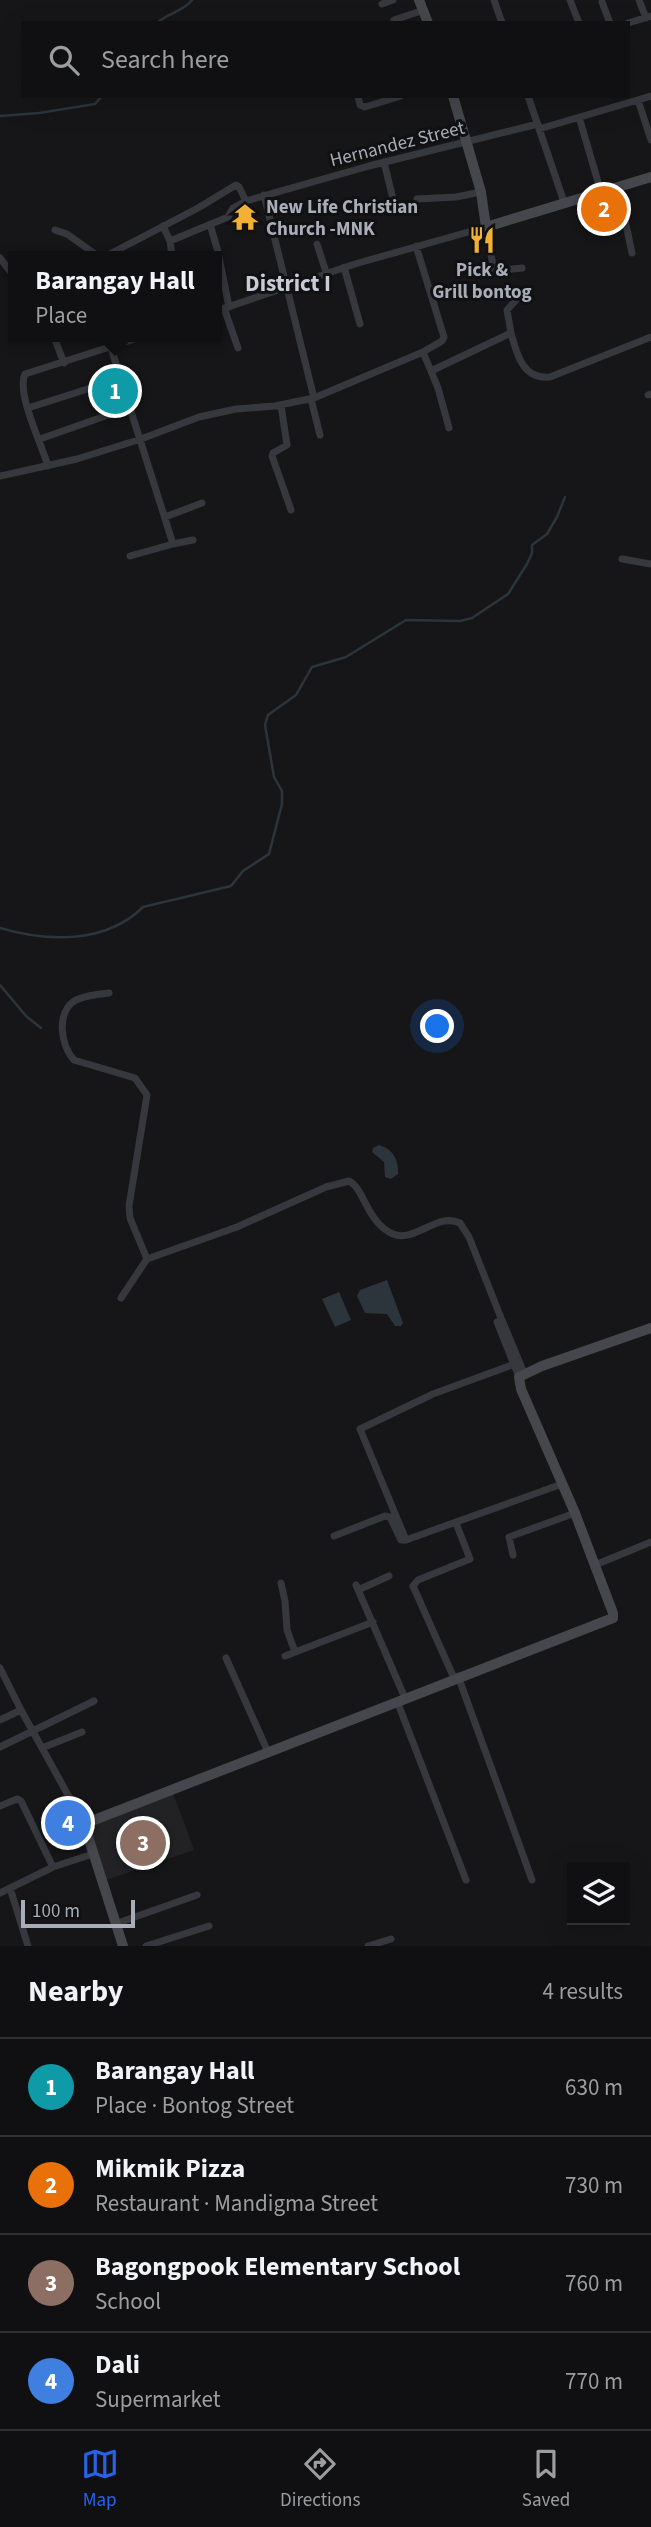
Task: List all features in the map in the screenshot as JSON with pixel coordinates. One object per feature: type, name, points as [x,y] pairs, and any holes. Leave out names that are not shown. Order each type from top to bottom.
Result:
[{"type":"street","points":[[382,4],[393,0]]},
{"type":"street","points":[[419,0],[427,21]]},
{"type":"street","points":[[494,0],[501,21]]},
{"type":"street","points":[[570,0],[578,21]]},
{"type":"street","points":[[630,22],[648,17],[639,0]]},
{"type":"street","points":[[602,2],[609,21]]},
{"type":"street","points":[[394,20],[424,10]]},
{"type":"street","name":"Hernandez Street","points":[[170,241],[230,216],[233,207],[264,195],[384,162],[579,117],[651,96]]},
{"type":"street","points":[[358,98],[360,105],[365,107],[394,98]]},
{"type":"street","points":[[454,98],[481,192],[494,271],[522,268]]},
{"type":"street","points":[[529,98],[564,202]]},
{"type":"street","points":[[638,100],[651,140]]},
{"type":"street","points":[[579,117],[601,192]]},
{"type":"street","points":[[384,162],[393,199]]},
{"type":"street","points":[[238,348],[223,309],[326,272],[651,177]]},
{"type":"street","points":[[118,251],[236,185],[246,201]]},
{"type":"street","points":[[618,187],[632,253]]},
{"type":"street","points":[[417,199],[456,197],[481,192]]},
{"type":"street","points":[[264,195],[320,435]]},
{"type":"street","points":[[210,224],[218,251]]},
{"type":"street","points":[[163,226],[171,251]]},
{"type":"street","points":[[55,230],[67,234],[91,251]]},
{"type":"street","points":[[317,244],[326,272]]},
{"type":"street","points":[[0,476],[48,466],[141,439],[199,417],[313,398],[423,352],[444,337],[416,246]]},
{"type":"street","points":[[344,267],[360,324]]},
{"type":"street","points":[[527,292],[507,310],[510,333],[525,367],[533,376],[550,377],[651,337]]},
{"type":"street","points":[[431,371],[510,333]]},
{"type":"street","points":[[56,342],[64,363]]},
{"type":"street","points":[[48,466],[28,408],[23,380],[25,374],[127,342]]},
{"type":"street","points":[[111,348],[173,544]]},
{"type":"street","points":[[423,352],[446,412],[449,428]]},
{"type":"street","points":[[28,408],[122,378]]},
{"type":"street","points":[[281,405],[287,445],[272,456],[291,510]]},
{"type":"street","points":[[40,439],[131,407]]},
{"type":"street","points":[[165,517],[202,503]]},
{"type":"street","points":[[130,556],[193,540]]},
{"type":"street","points":[[622,559],[651,564]]},
{"type":"street","points":[[109,993],[88,995],[73,1001],[64,1012],[62,1031],[67,1053],[74,1059],[135,1077],[147,1095],[128,1206],[130,1218],[147,1259]]},
{"type":"street","points":[[121,1298],[147,1259],[259,1218],[326,1187],[349,1181],[355,1184],[365,1206],[378,1224],[396,1235],[404,1235],[447,1220],[460,1223],[469,1237],[496,1308],[512,1365],[522,1375]]},
{"type":"street","points":[[84,1824],[613,1618],[575,1513],[521,1389],[522,1375],[499,1320]]},
{"type":"street","points":[[522,1375],[651,1328]]},
{"type":"street","points":[[406,1540],[360,1429],[433,1394],[512,1365]]},
{"type":"street","points":[[334,1536],[386,1516],[390,1517],[401,1540],[406,1540],[562,1485]]},
{"type":"street","points":[[513,1555],[509,1538],[575,1513]]},
{"type":"street","points":[[456,1523],[470,1559],[418,1580],[413,1586],[456,1677],[532,1881]]},
{"type":"street","points":[[595,1565],[651,1542]]},
{"type":"street","points":[[389,1576],[357,1587],[373,1622],[466,1880]]},
{"type":"street","points":[[281,1583],[287,1630],[295,1652]]},
{"type":"street","points":[[285,1656],[373,1622]]},
{"type":"street","points":[[226,1658],[268,1752]]},
{"type":"street","points":[[0,1668],[84,1824],[122,1946]]},
{"type":"street","points":[[0,1688],[8,1684]]},
{"type":"street","points":[[0,1747],[94,1701]]},
{"type":"street","points":[[0,1720],[21,1710]]},
{"type":"street","points":[[42,1748],[82,1732]]},
{"type":"street","points":[[0,1806],[16,1799],[21,1801],[53,1867]]},
{"type":"street","points":[[0,1893],[53,1867],[93,1854]]},
{"type":"street","points":[[10,1888],[28,1946]]},
{"type":"street","points":[[115,1924],[197,1895]]},
{"type":"street","points":[[146,1946],[209,1926]]},
{"type":"street","points":[[368,1946],[391,1939]]},
{"type":"shaded area","points":[[379,1145],[388,1149],[396,1160],[398,1174],[391,1179],[385,1177],[384,1162],[372,1152],[373,1148]]},
{"type":"shaded area","points":[[387,1280],[403,1323],[401,1326],[395,1326],[387,1314],[365,1313],[357,1296],[360,1290]]},
{"type":"shaded area","points":[[339,1292],[351,1320],[335,1327],[322,1299]]},
{"type":"shaded area","points":[[173,1793],[194,1850],[106,1880],[90,1827]]},
{"type":"waterway","points":[[160,21],[192,0]]},
{"type":"waterway","points":[[0,116],[95,104],[100,98]]},
{"type":"waterway","points":[[0,928],[37,936],[75,937],[94,934],[112,928],[143,907],[231,886],[243,871],[269,854],[282,804],[282,791],[274,777],[265,725],[268,715],[296,695],[312,667],[346,657],[406,620],[460,621],[472,618],[508,594],[527,564],[532,545],[547,534],[565,497]]},
{"type":"waterway","points":[[0,985],[26,1016],[41,1028]]},
{"type":"place","name":"Mikmik Pizza","points":[[604,209]]},
{"type":"place","name":"New Life Christian Church -MNK","points":[[245,217]]},
{"type":"place","name":"Pick & Grill bontog","points":[[482,240]]},
{"type":"place","name":"Barangay Hall","points":[[115,391]]},
{"type":"place","name":"Dali","points":[[68,1823]]},
{"type":"place","name":"Bagongpook Elementary School","points":[[143,1843]]},
{"type":"district","name":"District I","points":[[288,283]]}]
